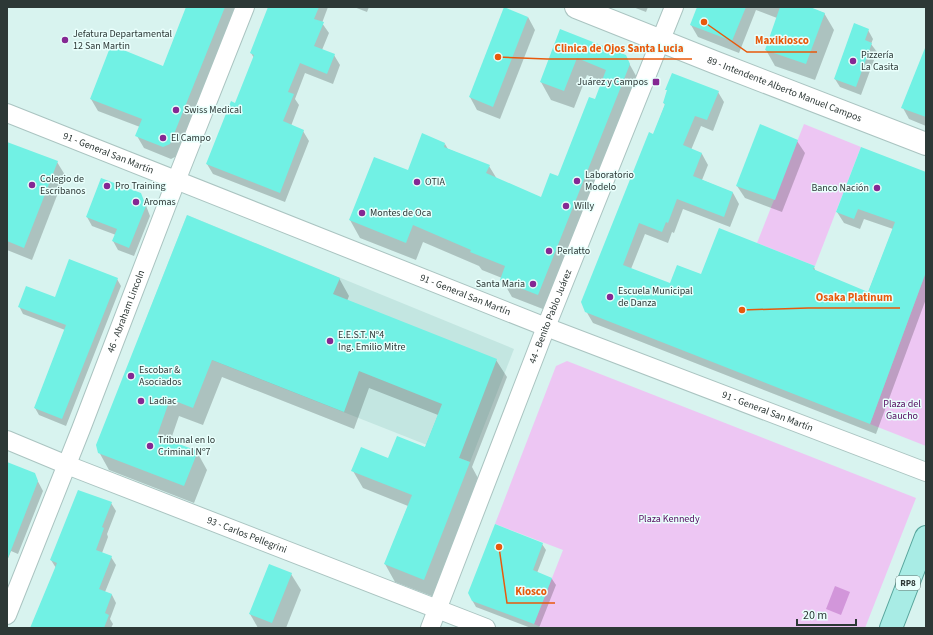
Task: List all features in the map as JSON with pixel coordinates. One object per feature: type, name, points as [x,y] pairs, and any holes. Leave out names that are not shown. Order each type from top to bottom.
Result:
[{"type":"main road","name":"RP8","points":[[891,628],[926,537]]},
{"type":"street","name":"46 - Abraham Lincoln","points":[[7,615],[245,7]]},
{"type":"street","name":"89 - Intendente Alberto Manuel Campos","points":[[576,7],[926,144]]},
{"type":"street","name":"44 - Benito Pablo Juárez","points":[[430,628],[546,327],[674,7]]},
{"type":"street","name":"91 - General San Martín","points":[[7,114],[546,327],[926,472]]},
{"type":"street","name":"93 - Carlos Pellegrini","points":[[7,440],[67,465],[486,628]]},
{"type":"shaded area","name":"E.E.S.T. Nº4 Ing. Emilio Mitre","points":[[187,215],[514,349],[470,462],[141,332]]},
{"type":"shaded area","points":[[835,586],[850,592],[841,615],[826,609]]},
{"type":"green space","points":[[804,124],[861,147],[815,266],[757,243]]},
{"type":"green space","name":"Plaza del Gaucho","points":[[926,272],[926,446],[870,424]]},
{"type":"green space","name":"Plaza Kennedy","points":[[567,361],[916,498],[865,628],[543,628],[534,624],[563,550],[495,524],[556,366]]},
{"type":"building","points":[[186,7],[225,7],[170,144],[163,147],[135,136],[142,119],[90,99],[111,45],[163,66]]},
{"type":"building","points":[[268,7],[319,7],[314,19],[324,22],[314,46],[335,54],[327,74],[300,63],[288,92],[294,94],[283,121],[304,130],[280,193],[206,164],[231,101],[235,103],[254,55],[250,53]]},
{"type":"building","points":[[504,7],[528,17],[493,107],[469,97]]},
{"type":"building","points":[[697,7],[746,7],[732,41],[690,25]]},
{"type":"building","points":[[780,7],[810,7],[825,13],[806,64],[765,50]]},
{"type":"building","name":"Pizzería La Casita","points":[[854,23],[869,29],[865,40],[872,43],[856,87],[834,79]]},
{"type":"building","points":[[560,29],[626,55],[630,64],[538,295],[500,280],[505,266],[470,252],[471,250],[413,225],[406,243],[349,220],[374,157],[408,170],[422,133],[445,143],[444,147],[490,165],[486,173],[541,197],[550,173],[558,176],[589,97],[595,99],[606,70],[577,58],[564,91],[540,82]]},
{"type":"building","points":[[926,48],[926,117],[901,108]]},
{"type":"building","points":[[672,73],[719,91],[707,120],[695,116],[683,145],[702,153],[693,176],[733,192],[724,217],[677,199],[668,223],[666,222],[662,232],[639,223],[623,265],[670,283],[677,265],[701,274],[719,228],[815,266],[813,269],[868,292],[895,222],[858,209],[854,219],[836,212],[861,147],[926,172],[926,272],[870,424],[585,312],[581,302],[649,132],[653,134],[665,104],[663,103],[667,90],[665,90]]},
{"type":"building","points":[[760,124],[798,140],[775,200],[736,186]]},
{"type":"building","name":"Colegio de Escribanos","points":[[7,142],[58,161],[24,248],[7,241]]},
{"type":"building","points":[[101,178],[141,193],[146,206],[129,248],[112,241],[117,229],[86,217]]},
{"type":"building","name":"E.E.S.T. Nº4 Ing. Emilio Mitre","points":[[187,215],[340,278],[333,294],[497,359],[459,458],[470,462],[424,580],[384,564],[412,495],[351,471],[361,447],[388,458],[397,436],[425,447],[442,404],[359,371],[344,412],[212,360],[193,408],[170,399],[157,436],[198,451],[184,486],[98,453],[96,445]]},
{"type":"building","points":[[69,259],[118,278],[62,419],[34,408],[66,325],[18,307],[26,286],[55,297]]},
{"type":"building","points":[[7,462],[35,473],[38,481],[8,558],[7,557]]},
{"type":"building","points":[[78,490],[112,502],[102,527],[104,528],[96,550],[112,556],[99,589],[112,594],[105,613],[109,615],[104,628],[30,628],[57,563],[50,560]]},
{"type":"building","points":[[495,524],[543,543],[533,570],[552,578],[534,624],[472,601],[468,593]]},
{"type":"building","points":[[269,564],[292,573],[272,623],[249,614]]},
{"type":"place","name":"Maxikiosco","points":[[704,22]]},
{"type":"place","name":"Jefatura Departamental 12 San Martin","points":[[65,40]]},
{"type":"place","name":"Clinica de Ojos Santa Lucia","points":[[498,57]]},
{"type":"place","name":"Pizzería La Casita","points":[[853,61]]},
{"type":"place","name":"Juárez y Campos","points":[[656,82]]},
{"type":"place","name":"Swiss Medical","points":[[176,110]]},
{"type":"place","name":"El Campo","points":[[163,138]]},
{"type":"place","name":"Laboratorio Modelo","points":[[577,181]]},
{"type":"place","name":"OTIA","points":[[417,182]]},
{"type":"place","name":"Colegio de Escribanos","points":[[32,185]]},
{"type":"place","name":"Pro Training","points":[[107,186]]},
{"type":"place","name":"Banco Nación","points":[[877,188]]},
{"type":"place","name":"Aromas","points":[[136,202]]},
{"type":"place","name":"Willy","points":[[566,206]]},
{"type":"place","name":"Montes de Oca","points":[[362,213]]},
{"type":"place","name":"Perlatto","points":[[549,251]]},
{"type":"place","name":"Santa Maria","points":[[533,284]]},
{"type":"place","name":"Escuela Municipal de Danza","points":[[610,297]]},
{"type":"place","name":"Osaka Platinum","points":[[742,310]]},
{"type":"place","name":"E.E.S.T. Nº4 Ing. Emilio Mitre","points":[[330,341]]},
{"type":"place","name":"Escobar & Asociados","points":[[131,376]]},
{"type":"place","name":"Ladiac","points":[[141,401]]},
{"type":"place","name":"Tribunal en lo Criminal Nº7","points":[[150,446]]},
{"type":"place","name":"Kiosco","points":[[499,547]]}]
